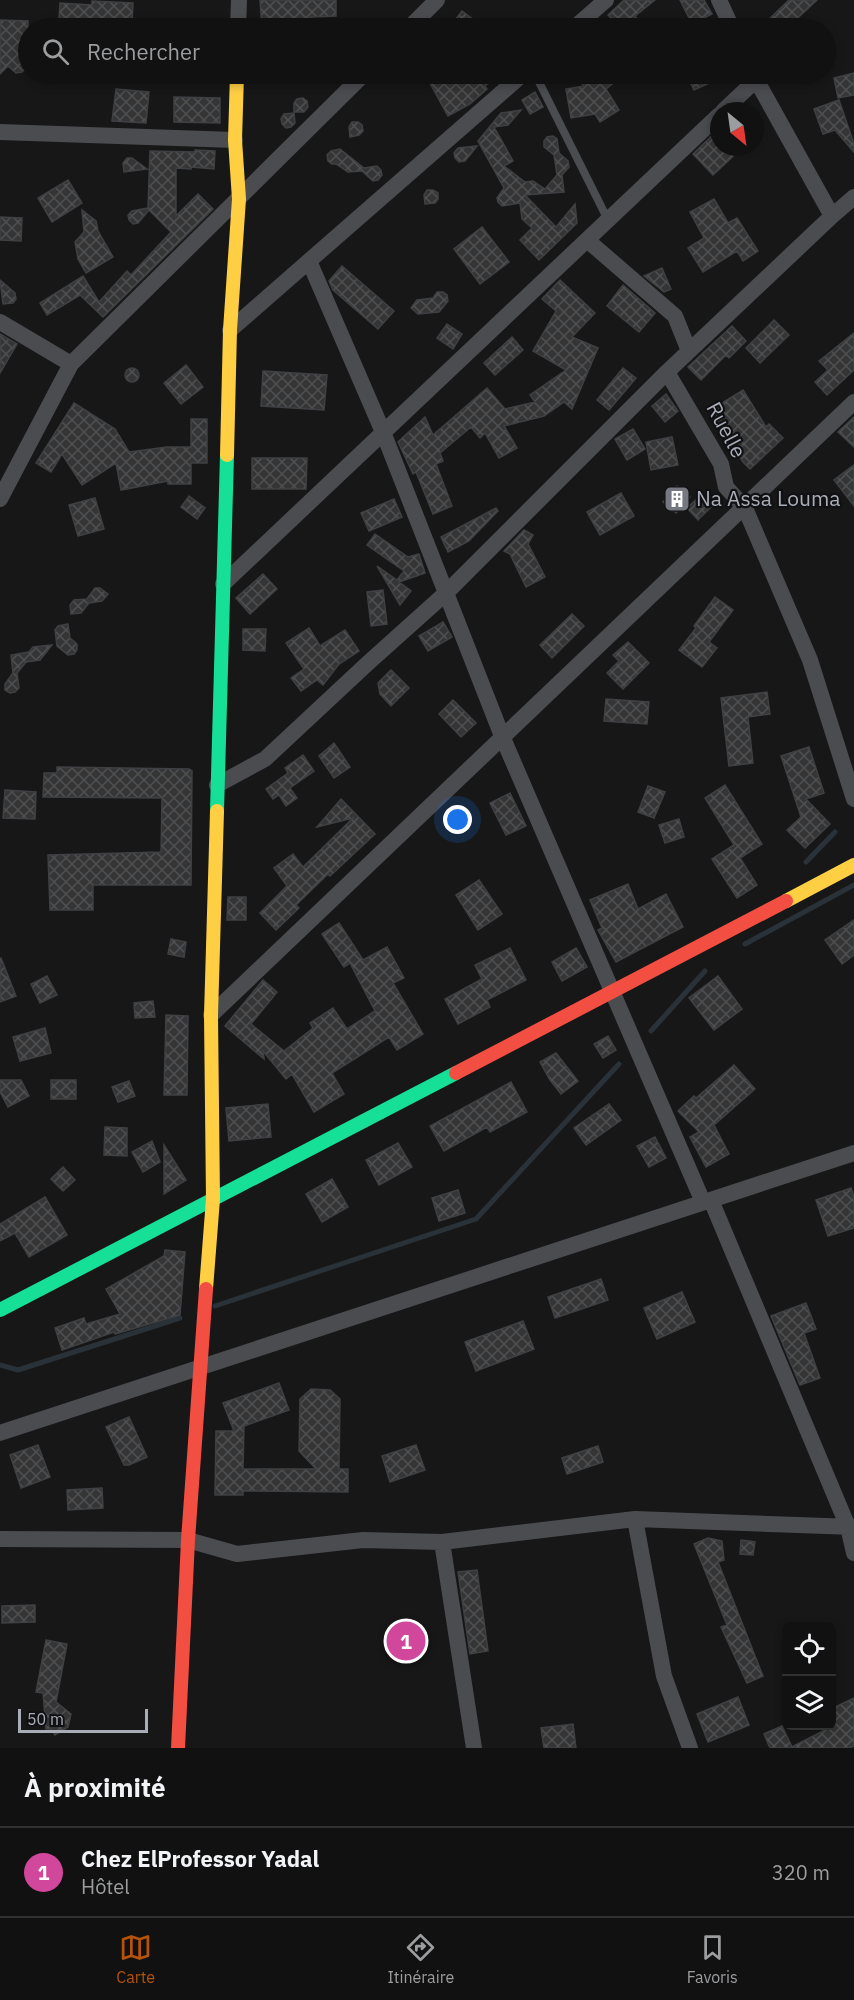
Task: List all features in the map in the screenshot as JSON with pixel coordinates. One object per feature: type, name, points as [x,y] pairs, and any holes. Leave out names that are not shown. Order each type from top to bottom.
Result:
[{"type":"street","points":[[238,18],[239,0]]},
{"type":"street","points":[[419,18],[437,0]]},
{"type":"street","points":[[585,18],[606,0]]},
{"type":"street","points":[[719,0],[727,18]]},
{"type":"street","points":[[178,1748],[188,1540],[213,1199],[211,1015],[230,330],[239,199],[235,140],[237,84]]},
{"type":"street","points":[[0,499],[71,364],[354,84]]},
{"type":"street","points":[[230,330],[512,84]]},
{"type":"street","points":[[731,102],[748,84]]},
{"type":"street","points":[[758,84],[832,216]]},
{"type":"street","points":[[223,584],[710,124]]},
{"type":"street","points":[[0,132],[235,140]]},
{"type":"street","points":[[217,784],[265,759],[446,593],[667,372],[854,197]]},
{"type":"street","points":[[587,240],[675,316],[689,351]]},
{"type":"street","points":[[309,261],[383,432],[502,736],[612,991],[851,1527],[854,1553]]},
{"type":"street","points":[[0,322],[71,364]]},
{"type":"street","name":"Ruelle","points":[[667,372],[721,464],[726,487],[745,508],[810,660],[854,799]]},
{"type":"street","points":[[211,1015],[854,402]]},
{"type":"street","points":[[0,1310],[854,865]]},
{"type":"street","points":[[0,1432],[854,1153]]},
{"type":"street","points":[[0,1539],[188,1540],[237,1554],[363,1540],[442,1542],[635,1519],[851,1527]]},
{"type":"street","points":[[635,1519],[664,1676],[690,1748]]},
{"type":"street","points":[[442,1542],[474,1748]]},
{"type":"lane","points":[[540,84],[608,220]]},
{"type":"building","points":[[260,0],[336,0],[336,16],[261,18]]},
{"type":"building","points":[[624,0],[655,0],[635,16],[636,18],[611,18],[608,15]]},
{"type":"building","points":[[680,0],[704,0],[712,14],[704,18],[689,18]]},
{"type":"building","points":[[789,0],[817,0],[798,18],[770,18]]},
{"type":"building","points":[[92,1],[133,3],[132,18],[59,18],[60,3],[92,5]]},
{"type":"building","points":[[462,11],[471,18],[457,18]]},
{"type":"building","points":[[0,20],[18,21],[18,73],[8,66],[0,74]]},
{"type":"building","points":[[854,73],[854,95],[838,98],[836,78]]},
{"type":"building","points":[[430,84],[488,84],[485,86],[487,89],[470,104],[448,116]]},
{"type":"building","points":[[582,84],[612,84],[606,89],[619,110],[600,122],[595,114],[571,118],[566,89],[584,86]]},
{"type":"building","points":[[691,84],[707,84],[694,90]]},
{"type":"building","points":[[116,89],[149,92],[146,123],[112,121]]},
{"type":"building","points":[[535,92],[543,107],[530,114],[522,100]]},
{"type":"building","points":[[174,97],[220,98],[220,123],[174,122]]},
{"type":"building","points":[[303,98],[307,101],[308,107],[304,112],[294,112],[294,103],[297,99]]},
{"type":"building","points":[[839,100],[854,144],[854,152],[835,130],[823,134],[814,109]]},
{"type":"building","points":[[521,110],[508,125],[494,127],[513,161],[504,166],[525,182],[533,181],[545,189],[557,175],[554,155],[544,147],[547,137],[553,136],[557,139],[559,153],[568,161],[569,167],[562,175],[564,192],[525,195],[556,227],[575,204],[577,223],[539,260],[520,240],[532,228],[522,219],[520,203],[502,206],[498,202],[497,198],[504,188],[478,141],[501,113]]},
{"type":"building","points":[[294,113],[295,123],[286,128],[281,119],[284,114]]},
{"type":"building","points":[[352,122],[362,125],[363,131],[359,135],[350,137],[349,127]]},
{"type":"building","points":[[710,138],[710,156],[733,156],[713,175],[693,154]]},
{"type":"building","points":[[477,146],[465,161],[459,162],[455,158],[454,153],[458,148]]},
{"type":"building","points":[[340,149],[364,168],[377,166],[382,175],[378,180],[373,181],[362,171],[348,172],[328,161],[327,155],[331,151]]},
{"type":"building","points":[[195,150],[215,151],[214,169],[176,168],[176,216],[198,194],[213,209],[103,317],[80,295],[47,315],[40,303],[83,276],[99,302],[127,271],[131,275],[171,232],[167,228],[170,225],[166,227],[149,210],[138,223],[133,224],[128,215],[132,211],[148,208],[150,151],[195,152]]},
{"type":"building","points":[[127,158],[132,158],[147,169],[124,172],[123,163]]},
{"type":"building","points":[[68,180],[82,203],[52,222],[38,198]]},
{"type":"building","points":[[427,190],[438,193],[435,203],[425,204],[424,195]]},
{"type":"building","points":[[714,199],[728,223],[737,218],[758,251],[743,261],[737,251],[703,272],[688,248],[704,238],[690,212]]},
{"type":"building","points":[[82,210],[96,221],[98,231],[113,257],[86,273],[78,259],[75,242],[84,232]]},
{"type":"building","points":[[0,217],[22,218],[21,241],[0,240]]},
{"type":"building","points":[[482,227],[509,262],[480,284],[454,249]]},
{"type":"building","points":[[342,266],[394,311],[378,329],[333,290],[329,281]]},
{"type":"building","points":[[662,268],[671,289],[664,292],[644,276]]},
{"type":"building","points":[[0,280],[15,293],[16,299],[13,303],[3,304]]},
{"type":"building","points":[[560,280],[595,313],[572,337],[598,348],[572,409],[564,402],[544,416],[504,426],[517,448],[499,458],[485,433],[480,438],[471,427],[440,453],[443,461],[436,464],[452,506],[433,514],[416,472],[413,474],[398,442],[425,417],[433,435],[487,388],[505,409],[535,402],[530,395],[566,370],[533,351],[556,311],[542,299]]},
{"type":"building","points":[[623,285],[655,313],[639,332],[607,306]]},
{"type":"building","points":[[437,292],[447,295],[448,301],[439,312],[418,314],[411,308],[417,300],[433,298]]},
{"type":"building","points":[[774,320],[789,335],[760,363],[746,348]]},
{"type":"building","points":[[447,324],[462,334],[453,349],[437,338]]},
{"type":"building","points":[[732,326],[746,341],[729,358],[726,355],[701,380],[688,367]]},
{"type":"building","points":[[854,333],[854,370],[827,395],[815,382],[828,370],[819,361]]},
{"type":"building","points":[[0,334],[17,344],[0,373]]},
{"type":"building","points":[[512,337],[523,350],[495,375],[484,363]]},
{"type":"building","points":[[186,365],[203,387],[181,404],[164,383]]},
{"type":"building","points":[[132,368],[137,370],[139,375],[137,380],[132,382],[127,380],[125,375],[127,370]]},
{"type":"building","points":[[623,368],[636,378],[609,410],[597,400]]},
{"type":"building","points":[[263,371],[327,375],[324,410],[261,406]]},
{"type":"building","points":[[743,390],[766,427],[769,424],[783,438],[750,469],[743,462],[711,410]]},
{"type":"building","points":[[666,394],[678,411],[665,422],[652,406]]},
{"type":"building","points":[[74,403],[115,429],[129,452],[167,447],[191,447],[191,419],[207,419],[207,463],[191,463],[191,484],[168,484],[168,481],[121,490],[116,463],[82,485],[62,454],[51,472],[36,463]]},
{"type":"building","points":[[854,417],[854,447],[838,432]]},
{"type":"building","points":[[633,429],[645,449],[627,460],[615,439]]},
{"type":"building","points":[[672,437],[678,465],[651,470],[646,442]]},
{"type":"building","points":[[252,458],[307,458],[306,489],[252,489]]},
{"type":"building","points":[[854,465],[854,506],[834,480]]},
{"type":"building","name":"Na Assa Louma","points":[[677,486],[690,497],[676,513],[663,502]]},
{"type":"building","points":[[621,493],[634,516],[600,535],[587,512]]},
{"type":"building","points":[[702,494],[713,505],[698,520],[687,508]]},
{"type":"building","points":[[189,496],[205,508],[197,519],[181,507]]},
{"type":"building","points":[[95,498],[104,529],[78,536],[69,505]]},
{"type":"building","points":[[394,499],[402,517],[369,531],[361,513]]},
{"type":"building","points":[[496,508],[498,511],[469,541],[448,552],[441,537]]},
{"type":"building","points":[[524,530],[533,535],[528,544],[545,577],[526,587],[510,554],[504,551]]},
{"type":"building","points":[[375,534],[408,557],[419,554],[425,573],[399,582],[411,591],[400,605],[377,566],[397,580],[404,571],[367,545]]},
{"type":"building","points":[[263,574],[277,589],[250,614],[236,598]]},
{"type":"building","points":[[95,588],[100,588],[108,594],[102,601],[89,603],[81,613],[71,614],[70,605],[74,600],[87,599]]},
{"type":"building","points":[[383,590],[387,624],[371,626],[367,592]]},
{"type":"building","points":[[715,597],[733,610],[709,642],[717,648],[702,667],[679,650]]},
{"type":"building","points":[[572,614],[584,626],[552,658],[540,645]]},
{"type":"building","points":[[443,622],[452,637],[428,651],[419,636]]},
{"type":"building","points":[[68,624],[70,638],[77,644],[77,650],[74,654],[68,655],[57,646],[55,630],[58,626]]},
{"type":"building","points":[[309,628],[320,646],[345,630],[359,651],[339,664],[323,685],[317,680],[301,691],[291,678],[304,669],[286,643]]},
{"type":"building","points":[[243,629],[266,629],[265,651],[243,650]]},
{"type":"building","points":[[628,642],[649,663],[623,689],[607,673],[619,661],[613,655]]},
{"type":"building","points":[[52,645],[40,660],[26,662],[17,673],[19,688],[15,692],[10,693],[5,690],[5,684],[13,673],[11,655],[29,652],[33,647]]},
{"type":"building","points":[[391,670],[409,688],[391,706],[380,694],[378,683]]},
{"type":"building","points":[[767,692],[770,714],[748,717],[753,763],[729,766],[721,698]]},
{"type":"building","points":[[606,699],[649,702],[647,724],[604,721]]},
{"type":"building","points":[[453,700],[476,723],[461,737],[439,714]]},
{"type":"building","points":[[334,743],[350,767],[334,778],[319,756]]},
{"type":"building","points":[[809,747],[824,793],[806,799],[830,824],[805,848],[787,830],[801,817],[781,756]]},
{"type":"building","points":[[303,755],[314,771],[290,788],[297,798],[286,806],[279,795],[273,799],[266,789],[288,773],[285,768]]},
{"type":"building","points":[[57,767],[189,769],[192,771],[191,885],[93,885],[93,910],[50,910],[48,855],[161,852],[162,798],[43,797],[44,773],[57,773]]},
{"type":"building","points":[[725,785],[762,844],[740,858],[757,885],[737,898],[712,859],[734,845],[705,798]]},
{"type":"building","points":[[648,786],[665,792],[654,818],[638,812]]},
{"type":"building","points":[[5,790],[36,792],[35,819],[3,818]]},
{"type":"building","points":[[510,793],[526,826],[506,835],[490,803]]},
{"type":"building","points":[[341,799],[375,834],[296,905],[299,908],[276,930],[260,913],[287,886],[274,868],[293,854],[303,867],[353,818],[317,827]]},
{"type":"building","points":[[679,819],[684,837],[665,843],[659,825]]},
{"type":"building","points":[[479,880],[502,914],[478,930],[456,895]]},
{"type":"building","points":[[628,884],[638,909],[666,894],[683,927],[616,962],[598,930],[602,928],[590,900]]},
{"type":"building","points":[[228,897],[246,897],[246,920],[227,920]]},
{"type":"building","points":[[854,920],[854,955],[842,964],[825,940]]},
{"type":"building","points":[[339,923],[363,960],[387,947],[404,978],[393,983],[423,1034],[397,1050],[389,1037],[332,1073],[344,1094],[314,1112],[292,1074],[286,1079],[263,1051],[264,1059],[225,1026],[263,980],[277,992],[251,1024],[284,1051],[313,1028],[310,1023],[333,1008],[347,1029],[375,1011],[350,963],[344,967],[322,934]]},
{"type":"building","points":[[171,939],[186,942],[184,957],[168,954]]},
{"type":"building","points":[[510,948],[526,980],[487,1000],[490,1007],[458,1024],[445,999],[482,979],[475,965]]},
{"type":"building","points":[[576,948],[587,967],[562,981],[552,962]]},
{"type":"building","points":[[0,959],[16,996],[0,1002]]},
{"type":"building","points":[[47,976],[57,995],[40,1003],[31,984]]},
{"type":"building","points":[[718,976],[742,1009],[714,1030],[689,998]]},
{"type":"building","points":[[153,1001],[155,1017],[135,1018],[134,1003]]},
{"type":"building","points":[[166,1015],[188,1016],[187,1095],[164,1095]]},
{"type":"building","points":[[45,1028],[51,1053],[20,1061],[13,1037]]},
{"type":"building","points":[[608,1036],[616,1050],[603,1058],[594,1044]]},
{"type":"building","points":[[556,1053],[578,1081],[561,1094],[540,1062]]},
{"type":"building","points":[[734,1065],[755,1089],[714,1125],[729,1154],[706,1167],[690,1137],[699,1132],[678,1111]]},
{"type":"building","points":[[0,1080],[21,1080],[29,1096],[8,1107],[0,1092]]},
{"type":"building","points":[[51,1080],[76,1080],[76,1099],[51,1099]]},
{"type":"building","points":[[129,1081],[135,1096],[118,1102],[112,1087]]},
{"type":"building","points":[[511,1082],[527,1112],[490,1132],[487,1127],[444,1151],[430,1126]]},
{"type":"building","points":[[268,1104],[271,1137],[229,1141],[226,1108]]},
{"type":"building","points":[[609,1104],[621,1120],[586,1145],[574,1128]]},
{"type":"building","points":[[105,1127],[127,1128],[127,1156],[104,1155]]},
{"type":"building","points":[[655,1137],[666,1158],[649,1167],[637,1146]]},
{"type":"building","points":[[152,1141],[160,1162],[143,1172],[132,1152]]},
{"type":"building","points":[[398,1143],[412,1167],[379,1185],[366,1160]]},
{"type":"building","points":[[164,1145],[186,1180],[164,1194]]},
{"type":"building","points":[[63,1167],[75,1180],[63,1191],[51,1179]]},
{"type":"building","points":[[332,1179],[348,1207],[322,1222],[306,1194]]},
{"type":"building","points":[[851,1188],[854,1197],[854,1228],[828,1236],[816,1200]]},
{"type":"building","points":[[458,1190],[465,1213],[439,1221],[432,1198]]},
{"type":"building","points":[[45,1197],[67,1235],[29,1257],[15,1233],[0,1241],[0,1224]]},
{"type":"building","points":[[165,1250],[185,1252],[180,1315],[115,1334],[114,1332],[62,1350],[55,1328],[84,1318],[86,1324],[120,1314],[106,1289],[164,1256]]},
{"type":"building","points":[[601,1279],[608,1300],[555,1318],[548,1297]]},
{"type":"building","points":[[682,1292],[695,1322],[657,1339],[644,1308]]},
{"type":"building","points":[[806,1303],[816,1329],[804,1333],[820,1378],[800,1385],[771,1316]]},
{"type":"building","points":[[523,1321],[534,1349],[476,1371],[465,1342]]},
{"type":"building","points":[[279,1383],[289,1410],[244,1426],[243,1469],[316,1469],[299,1451],[300,1399],[311,1389],[330,1390],[340,1399],[339,1469],[348,1469],[348,1492],[243,1491],[243,1495],[215,1495],[216,1431],[234,1431],[223,1403]]},
{"type":"building","points":[[129,1417],[147,1457],[124,1465],[106,1427]]},
{"type":"building","points":[[38,1445],[50,1477],[21,1488],[10,1455]]},
{"type":"building","points":[[416,1445],[425,1470],[390,1482],[382,1456]]},
{"type":"building","points":[[598,1446],[603,1462],[567,1474],[562,1458]]},
{"type":"building","points":[[102,1488],[103,1508],[68,1510],[67,1490]]},
{"type":"building","points":[[708,1538],[722,1541],[724,1560],[718,1562],[763,1676],[747,1683],[721,1627],[727,1625],[694,1544]]},
{"type":"building","points":[[741,1540],[755,1542],[753,1555],[740,1554]]},
{"type":"building","points":[[477,1570],[488,1651],[470,1654],[458,1572]]},
{"type":"building","points":[[35,1605],[35,1622],[2,1623],[2,1606]]},
{"type":"building","points":[[46,1640],[67,1644],[56,1702],[71,1714],[68,1727],[55,1735],[51,1729],[46,1729],[43,1693],[36,1692]]},
{"type":"building","points":[[738,1697],[749,1725],[708,1742],[697,1714]]},
{"type":"building","points":[[854,1698],[854,1746],[849,1748],[770,1748],[764,1734],[782,1726],[792,1747],[825,1730],[836,1730],[836,1707]]},
{"type":"building","points":[[573,1724],[576,1748],[544,1748],[541,1728]]},
{"type":"waterway","points":[[806,862],[835,832]]},
{"type":"waterway","points":[[745,944],[854,885]]},
{"type":"waterway","points":[[651,1031],[705,971]]},
{"type":"waterway","points":[[215,1306],[476,1219],[619,1064]]},
{"type":"waterway","points":[[0,1365],[18,1370],[180,1318]]},
{"type":"traffic: fast","points":[[217,811],[227,455]]},
{"type":"traffic: fast","points":[[0,1310],[456,1073]]},
{"type":"traffic: slow","points":[[227,455],[230,330],[239,199],[235,140],[237,84]]},
{"type":"traffic: slow","points":[[206,1289],[213,1199],[211,1015],[217,811]]},
{"type":"traffic: slow","points":[[786,901],[854,865]]},
{"type":"traffic: jam","points":[[456,1073],[786,901]]},
{"type":"traffic: jam","points":[[178,1748],[188,1540],[206,1289]]},
{"type":"place","name":"Na Assa Louma","points":[[677,499]]},
{"type":"place","name":"Chez ElProfessor Yadal","points":[[406,1641]]}]
